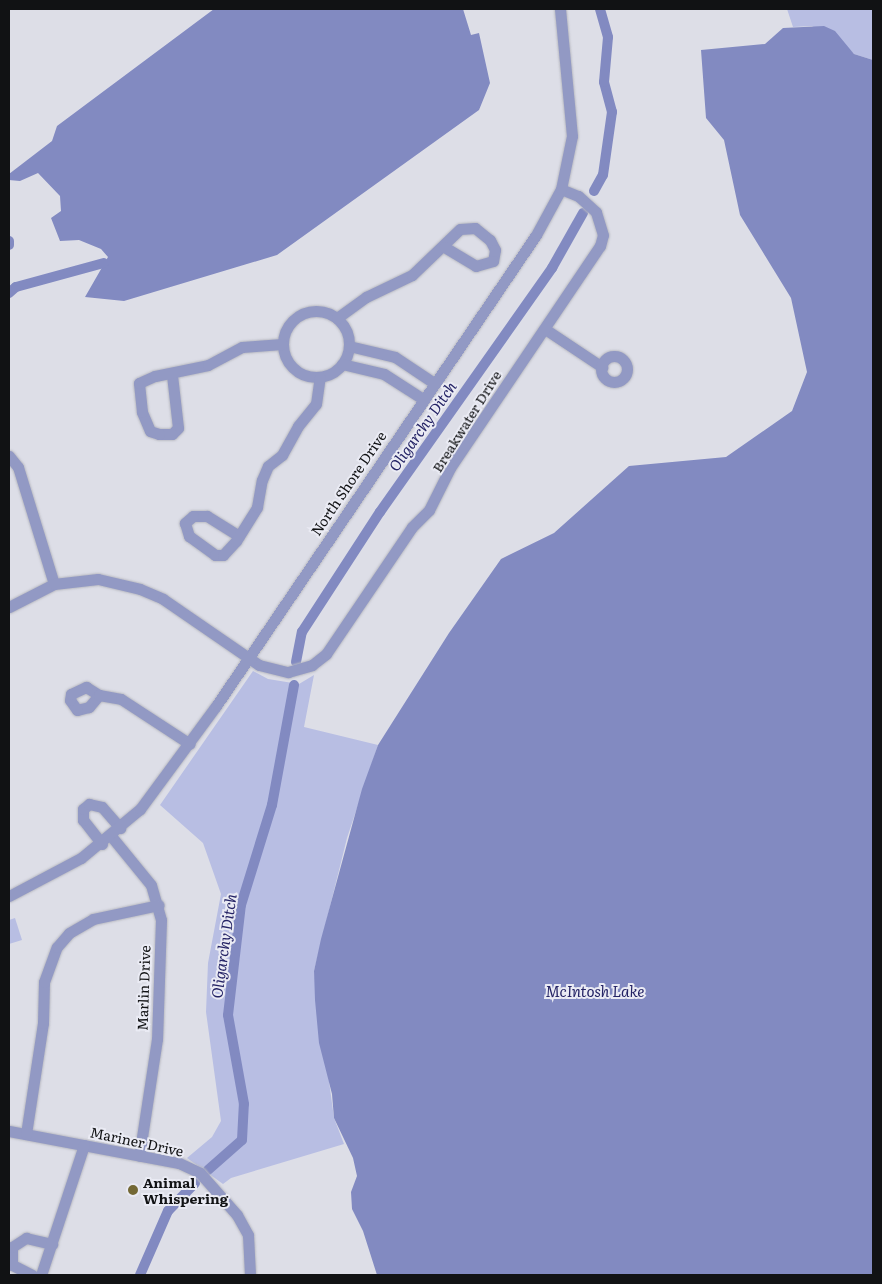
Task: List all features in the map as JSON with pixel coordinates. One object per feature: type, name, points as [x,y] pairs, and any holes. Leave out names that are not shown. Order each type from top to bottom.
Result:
[{"type":"street","name":"North Shore Drive","points":[[9,896],[44,880],[102,844],[140,809],[190,744],[434,382],[536,235],[561,189],[568,165],[572,123],[560,9]]},
{"type":"street","name":"Breakwater Drive","points":[[54,584],[98,580],[140,589],[174,605],[248,658],[271,670],[288,672],[312,665],[326,654],[412,527],[429,510],[450,468],[592,260],[602,235],[600,220],[587,202],[561,189]]},
{"type":"street","points":[[337,318],[366,297],[412,275],[444,247]]},
{"type":"street","points":[[314,312],[337,318],[345,330],[349,346],[346,358],[342,364],[320,377],[299,374],[286,360],[282,344],[289,325],[300,315],[314,312]]},
{"type":"street","points":[[545,329],[602,367]]},
{"type":"street","points":[[172,376],[178,428],[172,434],[159,434],[150,431],[142,412],[137,388],[144,379],[172,376],[208,365],[242,347],[282,344]]},
{"type":"street","points":[[349,346],[395,357],[434,382]]},
{"type":"street","points":[[342,364],[384,374],[423,399]]},
{"type":"street","points":[[239,536],[207,516],[193,516],[185,523],[189,536],[215,555],[222,556],[239,536],[257,507],[262,480],[268,466],[282,456],[298,426],[316,404],[320,377]]},
{"type":"street","points":[[9,456],[18,467],[54,584],[9,607]]},
{"type":"street","points":[[99,695],[121,699],[190,744]]},
{"type":"street","name":"Marlin Drive","points":[[102,844],[83,820],[83,809],[89,804],[102,807],[143,873],[159,905],[157,1039],[139,1156]]},
{"type":"street","points":[[26,1134],[43,1024],[44,982],[57,947],[69,934],[93,919],[159,905]]},
{"type":"street","name":"Mariner Drive","points":[[9,1131],[178,1163],[200,1173],[215,1187],[237,1215],[248,1235],[250,1275]]},
{"type":"street","points":[[41,1275],[84,1144]]},
{"type":"street","points":[[32,1275],[12,1265],[12,1247],[26,1238],[52,1244]]},
{"type":"shaded area","points":[[787,9],[873,9],[873,60],[854,54],[845,45],[812,26],[793,27]]},
{"type":"shaded area","points":[[253,671],[268,679],[299,684],[314,675],[304,727],[378,745],[347,838],[314,971],[334,1118],[344,1144],[231,1178],[223,1184],[187,1158],[212,1137],[221,1121],[206,1012],[208,963],[221,894],[203,843],[160,805]]},
{"type":"shaded area","points":[[15,918],[22,940],[9,944],[9,920]]},
{"type":"water","points":[[214,9],[463,9],[471,35],[479,33],[490,83],[479,110],[277,255],[124,301],[85,297],[108,257],[101,249],[79,240],[60,241],[51,218],[61,211],[60,196],[38,173],[20,181],[9,180],[9,174],[52,141],[57,126]]},
{"type":"water","name":"McIntosh Lake","points":[[824,26],[835,31],[854,54],[873,60],[873,1275],[377,1275],[363,1231],[352,1209],[351,1192],[357,1176],[353,1158],[334,1118],[332,1094],[319,1043],[314,971],[362,789],[378,745],[449,633],[501,559],[554,533],[629,466],[726,457],[792,411],[807,372],[791,298],[740,215],[724,140],[706,118],[701,50],[765,44],[783,28]]},
{"type":"waterway","name":"Oligarchy Ditch","points":[[594,191],[603,175],[612,112],[604,82],[608,37],[600,9]]},
{"type":"waterway","name":"Oligarchy Ditch","points":[[296,662],[302,632],[380,512],[552,268],[583,213]]},
{"type":"waterway","points":[[9,293],[16,287],[104,263]]},
{"type":"waterway","name":"Oligarchy Ditch","points":[[208,1170],[242,1140],[244,1104],[228,1015],[241,905],[272,805],[294,685]]},
{"type":"waterway","name":"Oligarchy Ditch","points":[[140,1275],[168,1211],[195,1183]]},
{"type":"place","name":"Animal Whispering","points":[[133,1190]]}]
